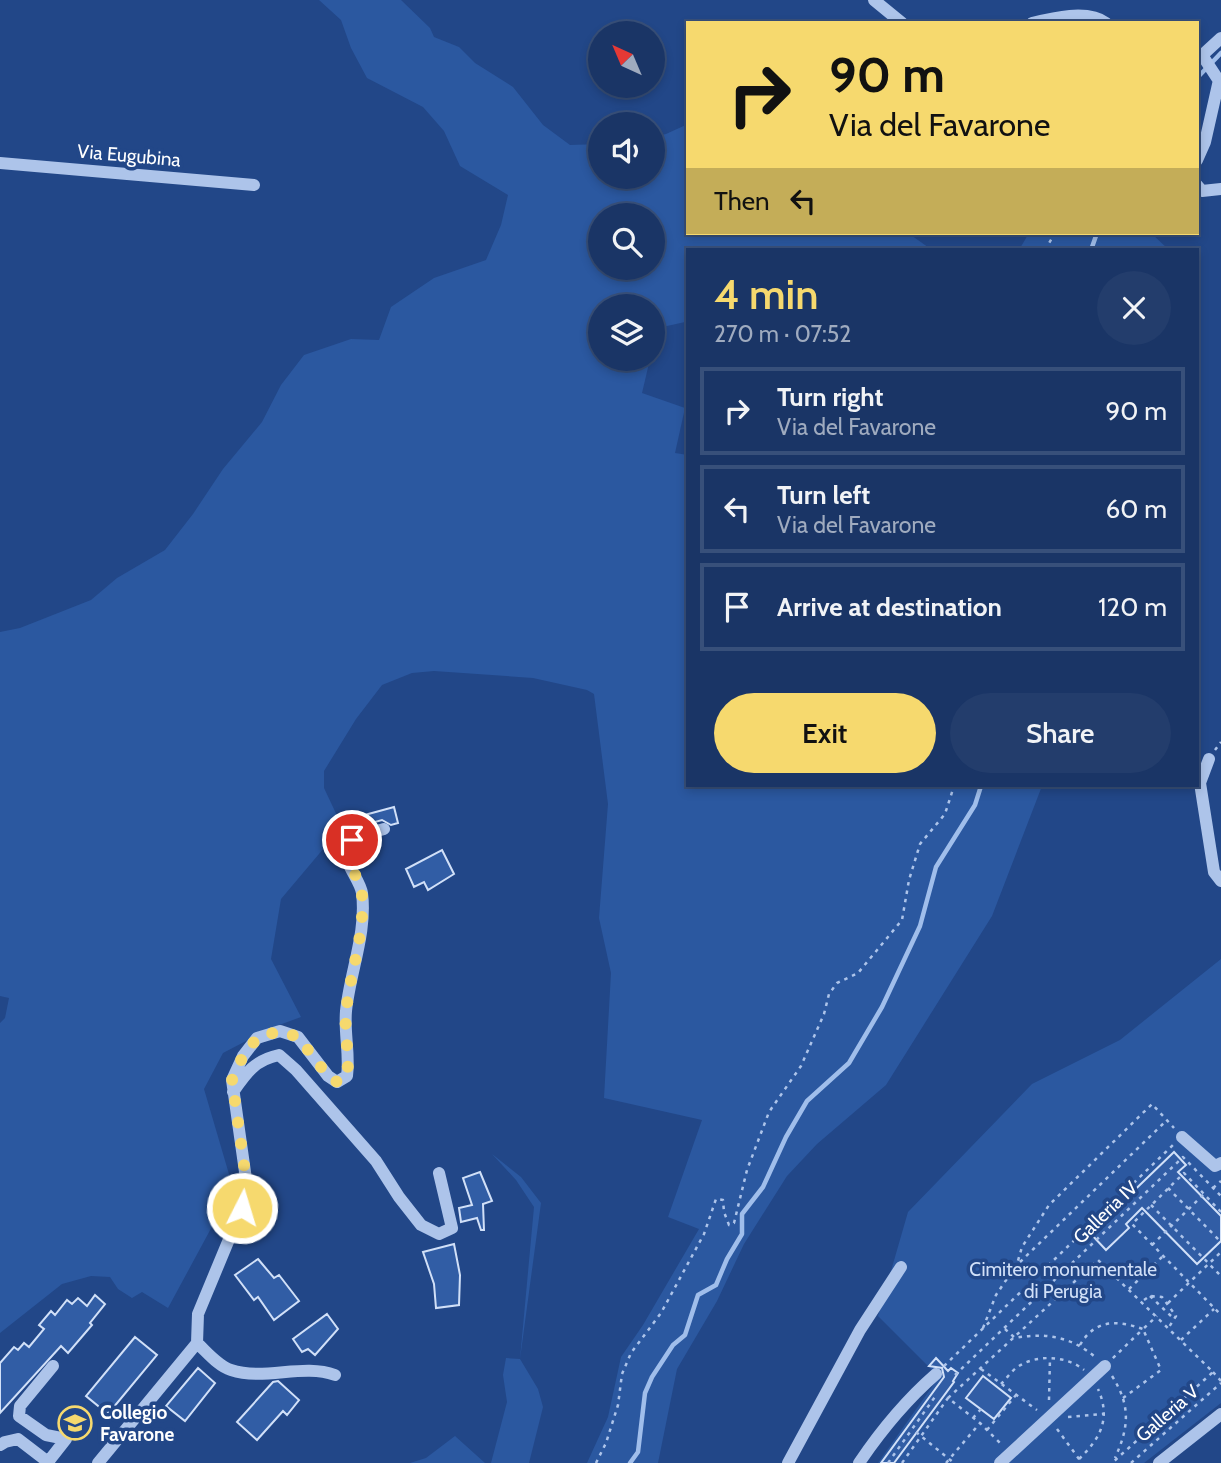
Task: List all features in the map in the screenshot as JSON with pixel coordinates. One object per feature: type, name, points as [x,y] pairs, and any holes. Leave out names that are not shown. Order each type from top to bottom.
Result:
[{"type":"street","points":[[874,0],[900,21]]},
{"type":"street","points":[[1040,21],[1080,16],[1103,21]]},
{"type":"street","points":[[1199,156],[1205,142],[1218,79],[1200,58],[1221,38]]},
{"type":"street","name":"Via Eugubina","points":[[0,163],[254,185]]},
{"type":"street","points":[[1199,187],[1202,191],[1221,189]]},
{"type":"street","points":[[1209,759],[1200,783],[1214,872],[1221,881]]},
{"type":"street","points":[[98,1463],[197,1343],[198,1314],[242,1208],[246,1179],[232,1080],[243,1056],[257,1038],[280,1031],[298,1037],[328,1076],[337,1082],[347,1076],[349,1060],[345,1036],[346,1012],[362,928],[362,891],[346,855],[347,847],[352,840],[384,830]]},
{"type":"street","points":[[233,1092],[251,1067],[265,1057],[279,1055],[296,1070],[376,1161],[421,1225],[439,1234],[452,1228],[439,1173]]},
{"type":"street","points":[[1182,1137],[1214,1166],[1221,1163]]},
{"type":"street","points":[[788,1463],[860,1330],[901,1267]]},
{"type":"street","points":[[197,1343],[223,1366],[233,1371],[272,1374],[322,1370],[335,1375]]},
{"type":"street","points":[[0,1446],[18,1439],[48,1462],[66,1439],[46,1435],[19,1416],[20,1406],[53,1366]]},
{"type":"street","points":[[1000,1463],[1105,1366]]},
{"type":"street","points":[[859,1463],[899,1409],[936,1374]]},
{"type":"street","points":[[1159,1463],[1221,1415]]},
{"type":"path","points":[[596,1463],[606,1443],[618,1405],[622,1374],[631,1353],[661,1313],[704,1234],[716,1199],[723,1200],[729,1225],[734,1223],[747,1170],[769,1112],[801,1066],[824,1014],[829,994],[837,983],[858,973],[902,920],[909,880],[920,844],[945,814],[954,787]]},
{"type":"path","points":[[936,1374],[1182,1137],[1152,1104],[1049,1205],[1022,1247],[1017,1264]]},
{"type":"path","points":[[983,1328],[996,1295],[1017,1264],[1167,1120]]},
{"type":"path","name":"Galleria IV","points":[[955,1375],[1183,1157],[1213,1188]]},
{"type":"path","points":[[1221,1212],[1184,1173],[1132,1224],[1221,1315]]},
{"type":"path","points":[[1221,1181],[1213,1188],[1221,1196]]},
{"type":"path","points":[[1168,1188],[1221,1242]]},
{"type":"path","points":[[1152,1245],[1204,1194]]},
{"type":"path","points":[[1151,1205],[1221,1276]]},
{"type":"path","points":[[1168,1303],[1221,1252]]},
{"type":"path","points":[[1129,1289],[1163,1256]]},
{"type":"path","points":[[902,1463],[947,1400],[1098,1260],[1143,1301],[1221,1382]]},
{"type":"path","points":[[1143,1301],[1150,1296],[1161,1297],[1168,1303],[1176,1315],[1169,1327]]},
{"type":"path","points":[[1150,1296],[1170,1317]]},
{"type":"path","points":[[1181,1340],[1214,1309]]},
{"type":"path","points":[[1105,1366],[1157,1316]]},
{"type":"path","points":[[1080,1345],[1087,1334],[1104,1323],[1129,1324],[1143,1329],[1161,1370],[1122,1398]]},
{"type":"path","points":[[1004,1328],[1010,1334]]},
{"type":"path","points":[[1112,1463],[1213,1372]]},
{"type":"path","name":"Galleria V","points":[[1131,1463],[1221,1382]]},
{"type":"path","points":[[888,1463],[937,1394]]},
{"type":"path","points":[[988,1430],[1016,1395]]},
{"type":"path","points":[[941,1398],[980,1423],[1010,1453]]},
{"type":"path","points":[[973,1418],[981,1409]]},
{"type":"path","points":[[948,1461],[980,1423]]},
{"type":"path","points":[[916,1432],[948,1461],[954,1463]]},
{"type":"green space","points":[[319,0],[401,0],[430,28],[434,37],[459,47],[475,63],[513,87],[543,125],[570,145],[588,144],[588,189],[665,189],[665,134],[686,125],[686,235],[911,235],[929,248],[686,248],[686,323],[665,326],[665,294],[588,294],[588,371],[647,371],[642,393],[685,408],[675,453],[686,455],[686,787],[1042,787],[992,916],[886,1085],[817,1144],[787,1176],[744,1244],[717,1301],[677,1369],[658,1463],[587,1463],[608,1417],[621,1357],[643,1325],[699,1229],[668,1217],[702,1120],[604,1098],[611,973],[599,918],[608,804],[594,694],[533,678],[434,671],[412,673],[382,685],[356,719],[324,771],[324,788],[340,822],[338,837],[324,848],[281,899],[271,959],[301,1017],[271,1028],[223,1053],[204,1089],[231,1181],[228,1197],[168,1308],[142,1292],[132,1298],[118,1289],[110,1277],[91,1276],[62,1284],[0,1333],[0,1023],[5,1018],[9,998],[0,996],[0,632],[20,628],[91,600],[117,578],[165,550],[223,469],[262,422],[281,385],[304,355],[351,339],[379,340],[391,307],[434,278],[486,260],[501,225],[508,195],[460,166],[444,131],[423,107],[367,78],[351,48],[341,20]]},
{"type":"green space","points":[[1028,235],[1153,235],[1167,248],[1020,248]]},
{"type":"green space","name":"Cimitero monumentale di Perugia","points":[[1221,959],[1221,1403],[1144,1463],[878,1463],[939,1377],[878,1316],[908,1212],[1032,1084],[1120,1040]]},
{"type":"green space","points":[[492,1154],[521,1177],[541,1203],[520,1359],[534,1207],[516,1180]]},
{"type":"green space","points":[[506,1358],[520,1359],[538,1389],[543,1407],[529,1463],[491,1463],[507,1402],[503,1375]]},
{"type":"green space","points":[[455,1436],[485,1463],[410,1463],[426,1458]]},
{"type":"building","points":[[394,807],[398,823],[391,825],[382,820],[364,825],[361,816]]},
{"type":"building","points":[[442,850],[454,874],[428,890],[424,882],[414,887],[406,869]]},
{"type":"building","points":[[1174,1152],[1186,1165],[1178,1172],[1221,1216],[1221,1241],[1197,1264],[1142,1208],[1126,1224],[1129,1228],[1106,1250],[1090,1233]]},
{"type":"building","points":[[480,1172],[492,1201],[483,1204],[484,1230],[481,1230],[477,1218],[461,1222],[459,1208],[472,1205],[463,1178]]},
{"type":"building","points":[[454,1244],[460,1275],[459,1305],[436,1308],[434,1284],[423,1252]]},
{"type":"building","points":[[258,1259],[274,1278],[279,1275],[299,1301],[274,1320],[258,1297],[254,1300],[235,1275]]},
{"type":"building","points":[[95,1295],[105,1304],[90,1323],[92,1325],[68,1353],[61,1346],[0,1413],[0,1363],[14,1347],[18,1350],[24,1343],[29,1347],[44,1329],[39,1325],[51,1311],[55,1315],[67,1300],[72,1304],[78,1298],[87,1306]]},
{"type":"building","points":[[327,1314],[338,1329],[315,1355],[308,1349],[302,1352],[293,1339]]},
{"type":"building","points":[[135,1337],[157,1355],[108,1414],[86,1396]]},
{"type":"building","points":[[936,1358],[948,1371],[951,1368],[958,1373],[954,1382],[894,1463],[881,1463],[944,1377],[942,1368],[929,1366]]},
{"type":"building","points":[[198,1368],[215,1383],[185,1421],[166,1406]]},
{"type":"building","points":[[983,1376],[1011,1398],[994,1419],[966,1398]]},
{"type":"building","points":[[278,1381],[299,1400],[287,1415],[283,1411],[257,1440],[237,1422],[273,1382]]},
{"type":"waterway","points":[[1199,76],[1221,53]]},
{"type":"waterway","points":[[1092,248],[1096,235]]},
{"type":"waterway","points":[[630,1463],[638,1452],[645,1393],[652,1377],[673,1345],[685,1335],[698,1295],[716,1285],[742,1234],[742,1214],[763,1187],[786,1137],[807,1101],[849,1063],[882,1007],[920,926],[936,867],[975,805],[981,787]]},
{"type":"place","name":"Collegio Favarone","points":[[75,1423]]},
{"type":"route","points":[[242,1208],[246,1179],[232,1080],[243,1056],[257,1038],[280,1031],[298,1037],[328,1076],[337,1082],[347,1076],[349,1060],[345,1036],[346,1012],[362,928],[362,891],[346,855],[352,840]]}]
